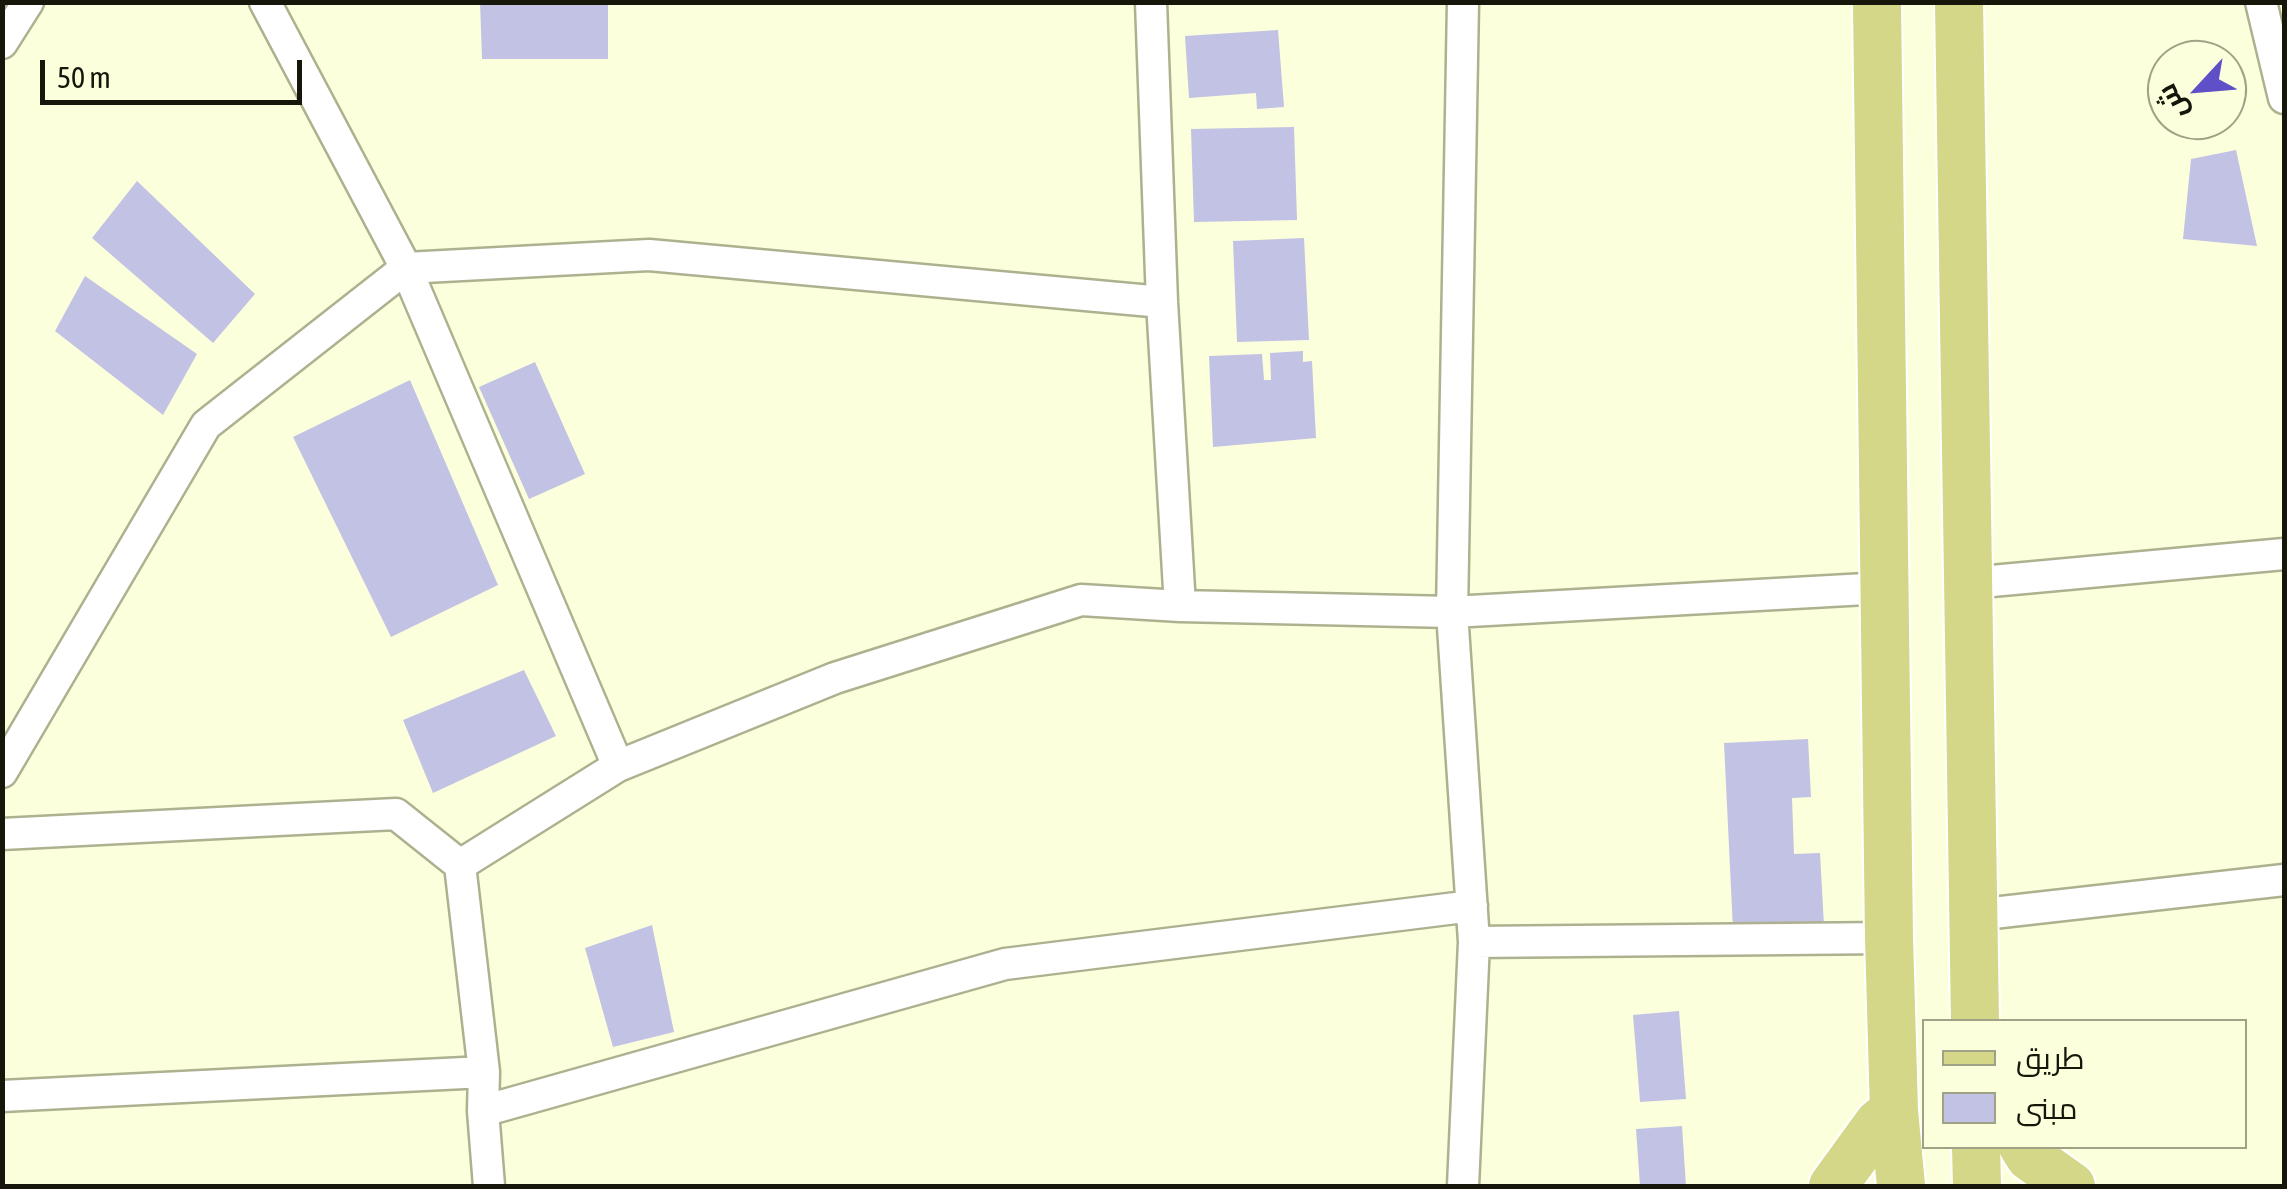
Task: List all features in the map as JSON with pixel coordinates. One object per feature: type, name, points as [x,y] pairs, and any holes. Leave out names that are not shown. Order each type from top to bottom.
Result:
[{"type":"main road","points":[[1876,2],[1888,938],[1894,1111],[1901,1186]]},
{"type":"main road","points":[[1959,2],[1975,1019]]},
{"type":"main road","points":[[1833,1186],[1878,1124],[1894,1111]]},
{"type":"main road","points":[[1976,1149],[1977,1186]]},
{"type":"main road","points":[[2024,1149],[2071,1186]]},
{"type":"street","points":[[2,42],[28,2]]},
{"type":"street","points":[[265,2],[406,268],[618,766]]},
{"type":"street","points":[[1151,2],[1162,302],[1180,606]]},
{"type":"street","points":[[1463,2],[1452,612],[1474,942],[1463,1186]]},
{"type":"street","points":[[2261,2],[2284,98]]},
{"type":"street","points":[[2,772],[206,425],[406,268],[648,255],[1162,302]]},
{"type":"street","points":[[1970,584],[2284,554]]},
{"type":"street","points":[[460,865],[618,766],[836,678],[1080,600],[1452,612],[1884,588]]},
{"type":"street","points":[[2,834],[396,814],[460,865],[484,1072],[482,1111],[489,1186]]},
{"type":"street","points":[[1975,915],[2284,880]]},
{"type":"street","points":[[482,1111],[1004,964],[1472,906]]},
{"type":"street","points":[[1474,942],[1888,938]]},
{"type":"street","points":[[2,1096],[484,1072]]},
{"type":"building","points":[[480,2],[608,2],[608,59],[482,59]]},
{"type":"building","points":[[1278,30],[1284,107],[1257,109],[1256,93],[1189,98],[1185,36]]},
{"type":"building","points":[[1294,127],[1297,220],[1194,222],[1191,129]]},
{"type":"building","points":[[2236,150],[2257,246],[2183,239],[2191,159]]},
{"type":"building","points":[[137,181],[255,294],[213,343],[92,238]]},
{"type":"building","points":[[1304,238],[1309,340],[1237,342],[1233,241]]},
{"type":"building","points":[[85,276],[197,354],[163,415],[55,331]]},
{"type":"building","points":[[1303,351],[1303,362],[1312,361],[1316,438],[1213,447],[1209,356],[1262,354],[1264,380],[1271,380],[1270,353]]},
{"type":"building","points":[[535,362],[585,474],[529,499],[479,387]]},
{"type":"building","points":[[410,380],[498,585],[391,637],[293,437]]},
{"type":"building","points":[[524,670],[556,736],[433,793],[403,720]]},
{"type":"building","points":[[1808,739],[1811,797],[1792,798],[1794,854],[1820,853],[1824,926],[1733,930],[1724,743]]},
{"type":"building","points":[[652,925],[674,1032],[613,1047],[585,948]]},
{"type":"building","points":[[1679,1011],[1686,1099],[1640,1102],[1633,1015]]},
{"type":"building","points":[[1682,1126],[1686,1186],[1640,1186],[1636,1129]]}]
